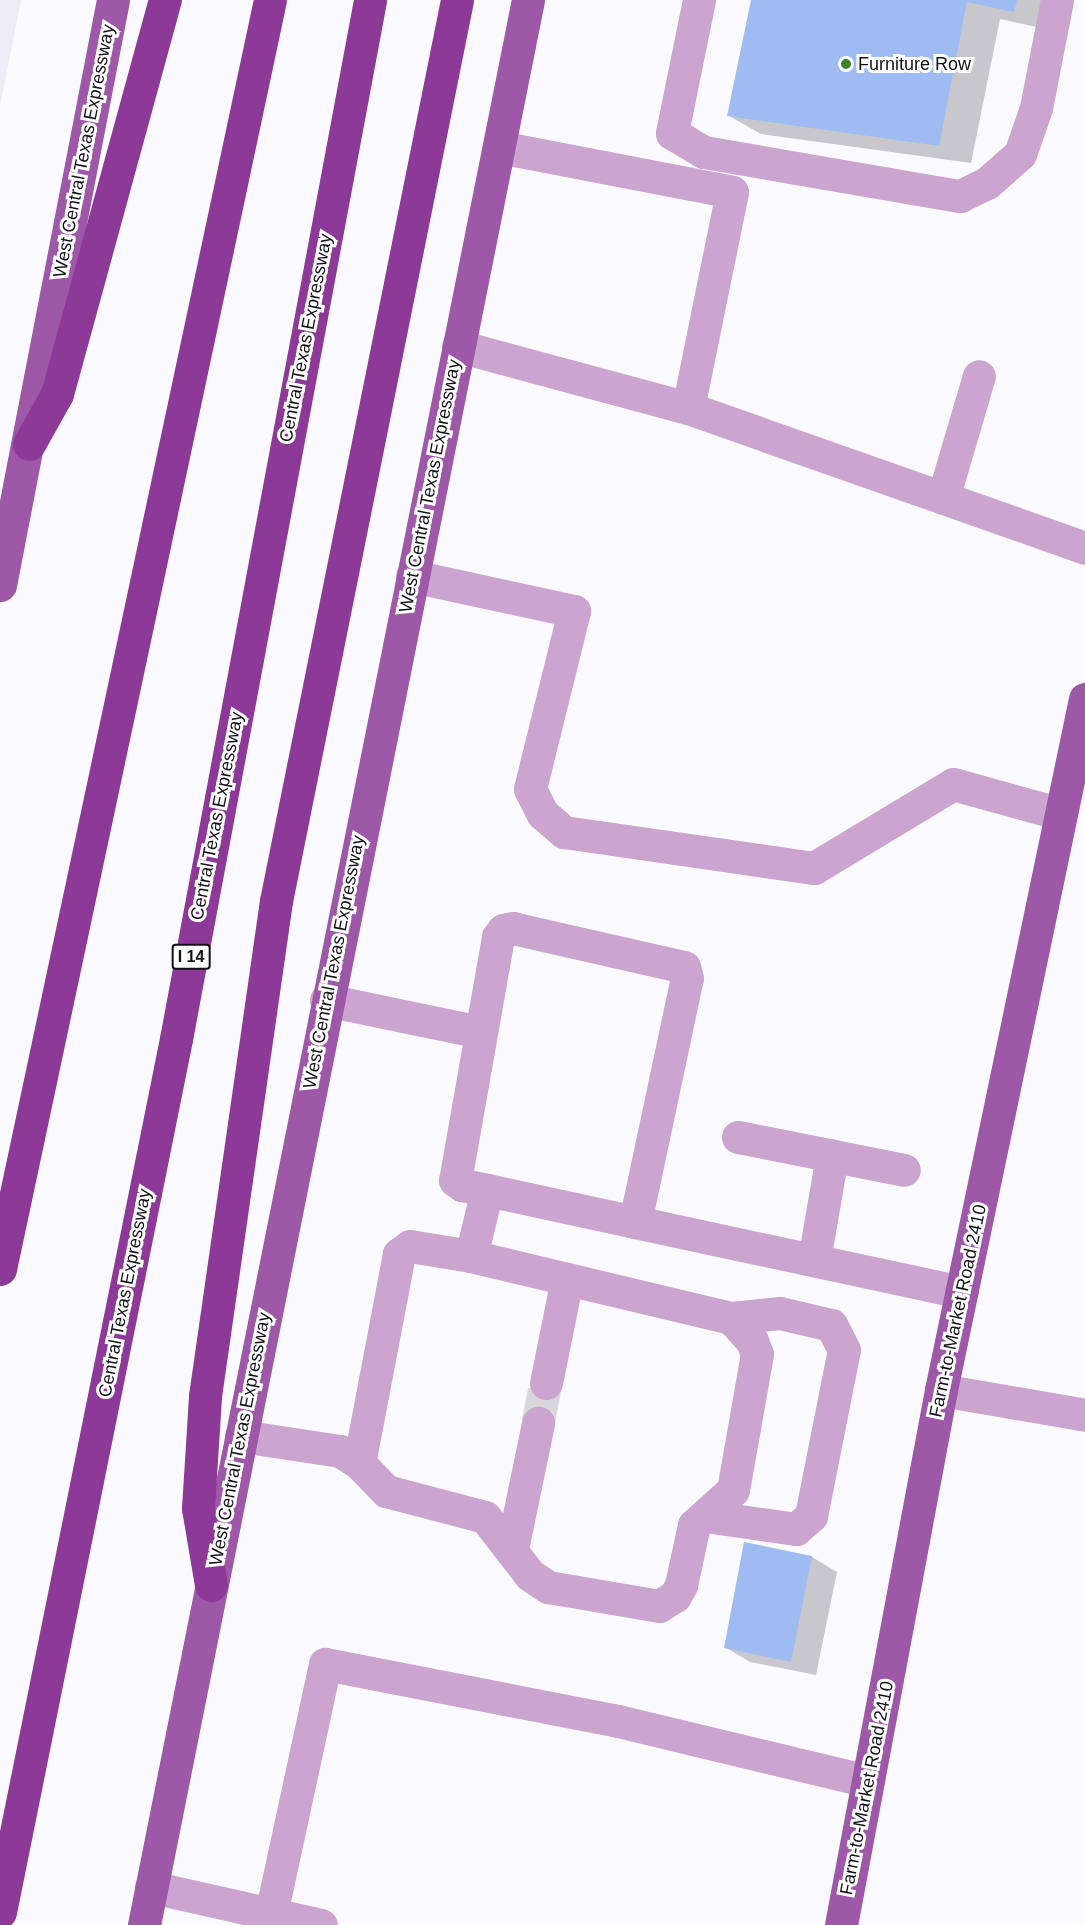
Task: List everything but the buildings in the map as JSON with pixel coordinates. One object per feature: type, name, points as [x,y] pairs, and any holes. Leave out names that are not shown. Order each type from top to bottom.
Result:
[{"type":"highway","points":[[29,444],[57,394],[165,0]]},
{"type":"highway","points":[[0,1269],[270,0]]},
{"type":"highway","name":"Central Texas Expressway","points":[[0,1912],[176,1039],[370,0]]},
{"type":"highway","points":[[211,1585],[198,1508],[205,1396],[269,947],[457,0]]},
{"type":"main road","name":"West Central Texas Expressway","points":[[0,585],[113,0]]},
{"type":"main road","name":"West Central Texas Expressway","points":[[144,1925],[326,1000],[528,0]]},
{"type":"main road","name":"Farm-to-Market Road 2410","points":[[841,1925],[941,1390],[1085,699]]},
{"type":"street","points":[[699,0],[672,133],[704,152],[960,196],[987,183],[1020,154],[1036,108],[1057,0]]},
{"type":"street","points":[[499,147],[732,192],[688,408]]},
{"type":"street","points":[[458,346],[688,408],[1085,548]]},
{"type":"street","points":[[943,498],[979,376]]},
{"type":"street","points":[[412,576],[574,611],[530,789],[543,814],[564,832],[814,868],[953,784],[1061,814]]},
{"type":"street","points":[[635,1222],[687,978],[684,968],[524,931],[503,930],[480,1032],[454,1171],[455,1180],[462,1185],[962,1292]]},
{"type":"street","points":[[326,1000],[480,1032]]},
{"type":"street","points":[[738,1137],[904,1170]]},
{"type":"street","points":[[814,1260],[832,1156]]},
{"type":"street","points":[[471,1256],[487,1190]]},
{"type":"street","points":[[359,1463],[399,1254],[404,1248],[420,1245],[731,1318],[780,1313],[831,1325],[844,1350],[811,1516],[796,1529],[705,1516]]},
{"type":"street","points":[[546,1383],[567,1279]]},
{"type":"street","points":[[241,1436],[340,1451],[359,1463],[377,1485],[395,1495],[485,1517],[530,1575],[548,1587],[659,1606],[675,1596],[681,1585],[691,1533],[705,1516],[733,1490],[757,1354],[752,1341],[731,1318]]},
{"type":"street","points":[[941,1390],[1085,1415]]},
{"type":"street","points":[[512,1549],[538,1423]]},
{"type":"street","points":[[271,1914],[325,1664],[618,1721],[868,1780]]},
{"type":"street","points":[[151,1887],[321,1925]]},
{"type":"shaded area","points":[[0,0],[21,0],[0,106]]},
{"type":"tunnel","points":[[538,1423],[546,1383]]},
{"type":"place","name":"Furniture Row","points":[[846,64]]}]
